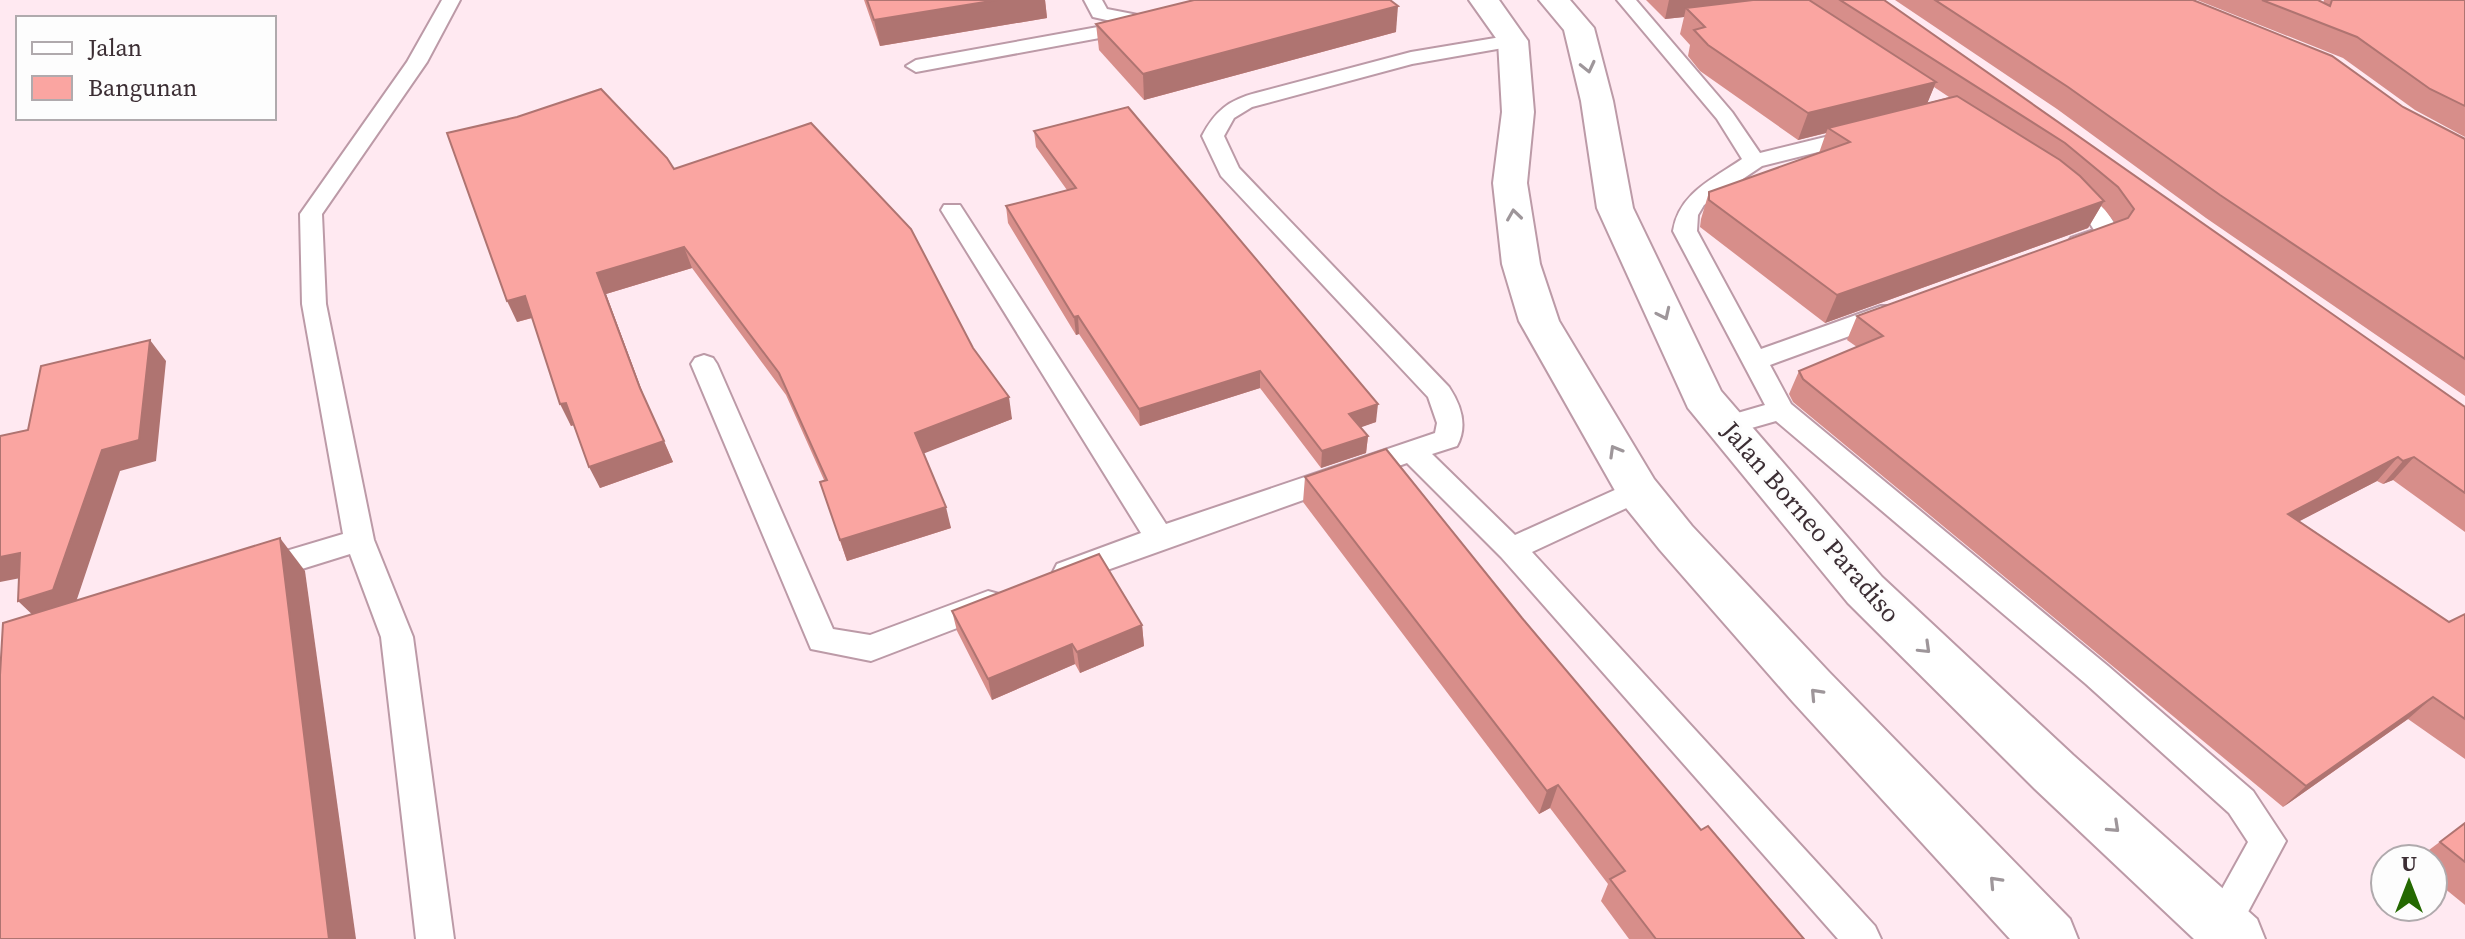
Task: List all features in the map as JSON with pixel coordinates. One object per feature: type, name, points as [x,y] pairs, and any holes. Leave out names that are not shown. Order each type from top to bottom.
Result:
[{"type":"street","points":[[1484,0],[1513,41],[1518,112],[1510,183],[1521,264],[1539,321],[1638,491],[1676,538],[1811,687],[2049,939]]},
{"type":"street","name":"Jalan Borneo Paradiso","points":[[1554,0],[1579,28],[1597,101],[1615,208],[1703,398],[1865,590],[2054,772],[2229,932]]},
{"type":"lane","points":[[435,939],[397,637],[359,540],[314,304],[311,214],[417,62],[451,0]]},
{"type":"lane","points":[[916,66],[1158,20],[1128,20],[1100,13],[1093,0]]},
{"type":"lane","points":[[1626,0],[1725,116],[1754,161]]},
{"type":"lane","points":[[1651,29],[1679,25]]},
{"type":"lane","points":[[1045,580],[1447,439],[1451,423],[1440,393],[1229,171],[1213,136],[1223,114],[1240,104],[1411,58],[1513,41]]},
{"type":"lane","points":[[1874,131],[1754,161],[1695,201],[1687,215],[1685,231],[1781,410],[2097,675],[2241,802],[2268,841],[2229,932]]},
{"type":"lane","points":[[2054,182],[2100,217],[2106,229],[2106,233],[2062,249]]},
{"type":"lane","points":[[952,210],[1159,538]]},
{"type":"lane","points":[[1754,361],[1915,303]]},
{"type":"lane","points":[[704,364],[822,640],[871,648],[1016,592]]},
{"type":"lane","points":[[1727,426],[1781,410]]},
{"type":"lane","points":[[1412,451],[1511,549],[1862,939]]},
{"type":"lane","points":[[1511,549],[1638,491]]},
{"type":"lane","points":[[225,581],[359,540]]},
{"type":"building","points":[[867,0],[997,0],[874,20]]},
{"type":"building","points":[[1194,0],[1390,0],[1398,6],[1143,74],[1096,24]]},
{"type":"building","points":[[1753,0],[1809,0],[1936,82],[1808,113],[1708,45],[1694,30],[1705,27],[1686,8]]},
{"type":"building","points":[[1840,0],[1884,0],[2465,407],[2465,493],[2414,457],[2403,461],[2398,457],[2288,514],[2449,622],[2465,614],[2465,719],[2433,697],[2306,786],[1803,379],[1799,371],[1883,336],[1857,316],[2128,218],[2134,209],[2118,187],[2065,143]]},
{"type":"building","points":[[1935,0],[2193,0],[2332,56],[2403,107],[2465,139],[2465,359],[2220,195],[2068,87]]},
{"type":"building","points":[[2262,0],[2318,0],[2330,6],[2332,0],[2465,0],[2465,106],[2430,89],[2357,37]]},
{"type":"building","points":[[601,89],[674,169],[811,123],[911,229],[973,348],[1009,397],[915,433],[946,507],[840,540],[820,482],[827,480],[779,373],[684,247],[597,273],[640,388],[664,441],[589,467],[566,403],[560,404],[525,296],[507,301],[447,133],[517,117]]},
{"type":"building","points":[[1957,96],[2060,160],[2104,201],[1837,295],[1709,200],[1709,192],[1850,142],[1828,128]]},
{"type":"building","points":[[1128,107],[1378,404],[1349,414],[1368,436],[1322,451],[1260,371],[1139,409],[1078,316],[1074,317],[1006,206],[1076,188],[1034,131]]},
{"type":"building","points":[[150,340],[139,440],[102,450],[53,590],[18,601],[20,553],[0,557],[0,436],[28,430],[41,366]]},
{"type":"building","points":[[1386,449],[1522,618],[1701,830],[1708,826],[1804,939],[1656,939],[1610,879],[1625,871],[1558,785],[1547,791],[1305,477]]},
{"type":"building","points":[[280,538],[329,939],[0,939],[0,675],[3,623]]},
{"type":"building","points":[[1099,554],[1142,625],[1077,652],[1072,644],[988,679],[952,611]]},
{"type":"building","points":[[2465,823],[2465,862],[2449,849],[2449,843],[2440,842]]}]
